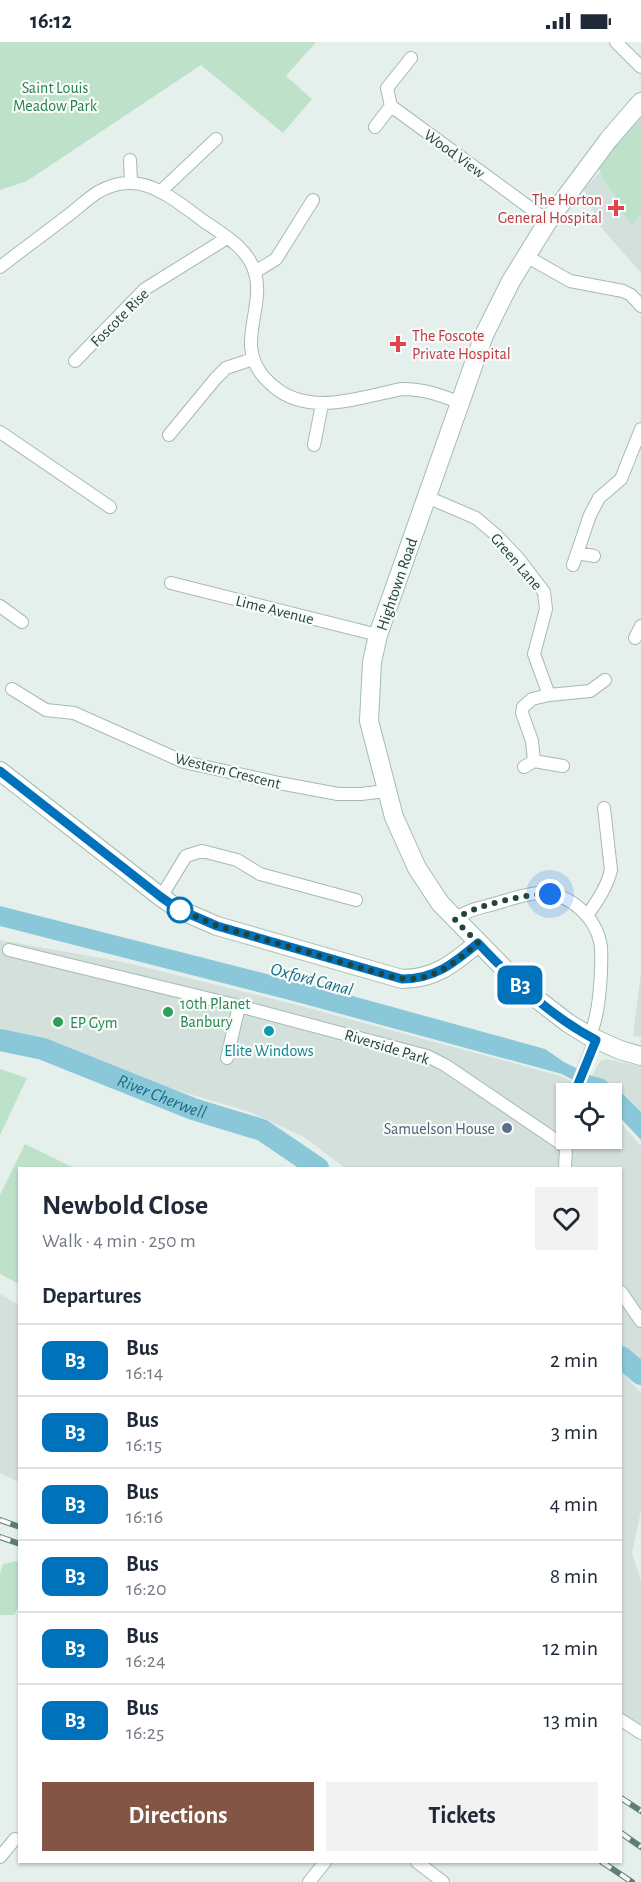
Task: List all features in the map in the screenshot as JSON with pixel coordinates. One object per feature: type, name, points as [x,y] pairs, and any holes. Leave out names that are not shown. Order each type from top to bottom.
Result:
[{"type":"street","points":[[616,42],[641,67]]},
{"type":"street","points":[[375,127],[391,106],[387,88],[411,57]]},
{"type":"street","name":"Hightown Road","points":[[641,102],[609,139],[548,221],[511,281],[484,335],[378,635],[372,662],[369,721],[394,817],[417,868],[440,903],[524,989],[567,1023],[592,1038],[641,1056]]},
{"type":"street","name":"Wood View","points":[[391,106],[548,221]]},
{"type":"street","points":[[160,192],[216,140]]},
{"type":"street","points":[[130,160],[131,183]]},
{"type":"street","points":[[0,267],[99,192],[108,187],[131,183],[160,192],[241,249],[255,272],[257,284],[251,333],[253,359],[265,379],[277,390],[305,403],[322,404],[402,389],[423,389],[461,403]]},
{"type":"street","points":[[255,272],[276,259],[313,201]]},
{"type":"street","name":"Foscote Rise","points":[[75,361],[145,289],[227,238]]},
{"type":"street","points":[[526,256],[570,281],[623,291],[631,295],[641,306]]},
{"type":"street","points":[[169,435],[226,368],[253,359]]},
{"type":"street","points":[[314,445],[322,404]]},
{"type":"street","points":[[594,556],[575,559],[590,515],[599,498],[621,478],[641,429]]},
{"type":"street","points":[[0,432],[110,507]]},
{"type":"street","name":"Green Lane","points":[[427,497],[476,518],[518,558],[544,592],[546,609],[534,654],[549,695]]},
{"type":"street","name":"Lime Avenue","points":[[171,583],[378,635]]},
{"type":"street","points":[[0,606],[22,622]]},
{"type":"street","points":[[635,638],[641,626]]},
{"type":"street","points":[[562,766],[529,764],[532,741],[522,713],[523,707],[532,699],[590,691],[605,680]]},
{"type":"street","name":"Western Crescent","points":[[12,689],[46,710],[74,713],[184,762],[338,794],[361,794],[386,790]]},
{"type":"street","points":[[0,771],[161,897],[178,909],[217,926],[402,979],[423,978],[443,971],[478,943]]},
{"type":"street","points":[[587,915],[598,902],[611,870],[604,808]]},
{"type":"street","points":[[161,897],[186,856],[201,851],[237,860],[260,874],[356,900]]},
{"type":"street","points":[[455,920],[469,911],[539,893],[560,897],[587,915],[597,931],[601,956],[595,1022],[586,1063],[578,1083]]},
{"type":"street","name":"Riverside Park","points":[[9,950],[239,1006],[427,1056],[467,1079],[556,1140]]},
{"type":"street","points":[[227,1058],[239,1006]]},
{"type":"street","points":[[565,1167],[566,1149]]},
{"type":"street","points":[[622,1293],[641,1321]]},
{"type":"street","points":[[622,1721],[641,1733]]},
{"type":"street","points":[[0,1857],[15,1839]]},
{"type":"street","points":[[309,1882],[324,1863]]},
{"type":"street","points":[[418,1863],[443,1882]]},
{"type":"shaded area","name":"The Horton General Hospital","points":[[641,118],[641,273],[600,226],[584,189],[601,171],[597,164]]},
{"type":"shaded area","points":[[0,940],[123,962],[293,1004],[561,1076],[576,1083],[556,1083],[556,1149],[622,1149],[622,1124],[641,1146],[641,1363],[622,1350],[622,1167],[344,1167],[304,1137],[250,1112],[0,1038]]},
{"type":"shaded area","points":[[641,973],[641,1037],[633,1036]]},
{"type":"shaded area","points":[[605,1059],[641,1066],[641,1112],[622,1093],[622,1083],[610,1083],[605,1079],[592,1076],[600,1061]]},
{"type":"shaded area","points":[[0,1294],[18,1304],[18,1482],[0,1473]]},
{"type":"shaded area","points":[[622,1372],[641,1393],[641,1511],[632,1553],[641,1580],[641,1729],[622,1719]]},
{"type":"green space","name":"Saint Louis Meadow Park","points":[[0,42],[316,42],[286,76],[312,99],[283,133],[201,65],[27,181],[0,190]]},
{"type":"green space","points":[[641,118],[641,214],[632,225],[616,204],[620,201],[605,183],[597,164]]},
{"type":"green space","points":[[0,1069],[27,1078],[0,1135]]},
{"type":"green space","points":[[25,1144],[72,1167],[18,1167],[18,1283],[0,1274],[0,1195]]},
{"type":"green space","points":[[18,1562],[18,1607],[14,1615],[0,1615],[0,1573],[3,1564]]},
{"type":"water","points":[[0,906],[338,992],[545,1049],[564,1062],[609,1083],[579,1083],[562,1074],[293,1001],[0,926]]},
{"type":"water","points":[[622,1093],[641,1112],[641,1140],[622,1120]]},
{"type":"waterway","name":"River Cherwell","points":[[0,1040],[43,1049],[193,1109],[262,1130],[317,1167]]},
{"type":"waterway","name":"River Cherwell","points":[[622,1358],[641,1374]]},
{"type":"railway","points":[[0,1520],[18,1526]]},
{"type":"railway","points":[[0,1537],[18,1543]]},
{"type":"railway","points":[[622,1799],[641,1811]]},
{"type":"railway","points":[[622,1834],[641,1847]]},
{"type":"railway","points":[[604,1863],[632,1882]]},
{"type":"bus line","name":"B3","points":[[0,771],[161,897],[178,909],[217,926],[402,979],[423,978],[443,971],[478,943],[524,989],[547,1008],[596,1040],[578,1083]]},
{"type":"place","name":"The Horton General Hospital","points":[[616,208]]},
{"type":"place","name":"The Foscote Private Hospital","points":[[398,344]]},
{"type":"place","name":"10th Planet Banbury","points":[[168,1012]]},
{"type":"place","name":"EP Gym","points":[[58,1022]]},
{"type":"place","name":"Elite Windows","points":[[269,1031]]},
{"type":"place","name":"Samuelson House","points":[[507,1128]]},
{"type":"route","points":[[180,910],[178,909],[217,926],[393,977],[412,979],[443,971],[478,943],[455,920],[464,913],[527,895],[550,894]]},
{"type":"water label","name":"Oxford Canal","points":[[312,979]]}]
